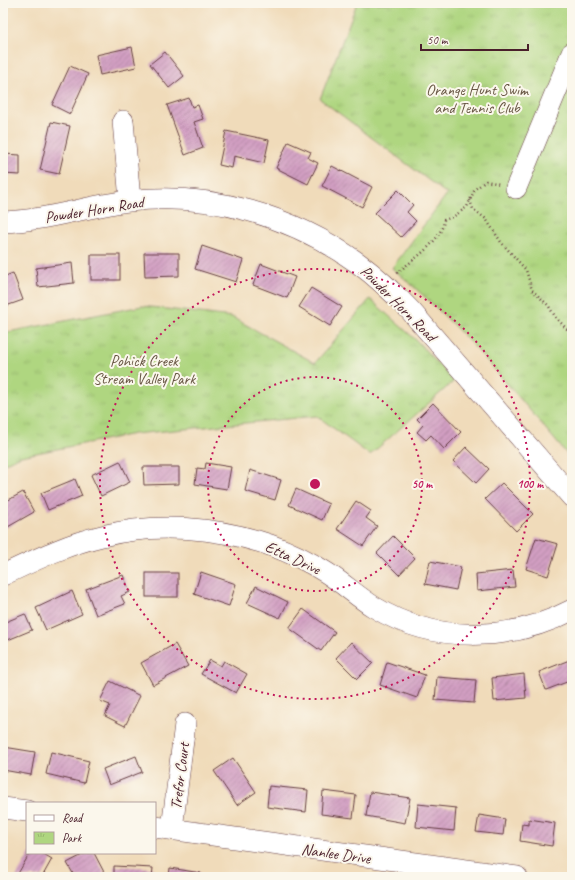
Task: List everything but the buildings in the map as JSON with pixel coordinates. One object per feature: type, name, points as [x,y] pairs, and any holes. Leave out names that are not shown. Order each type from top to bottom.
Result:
[{"type":"street","points":[[516,188],[572,53]]},
{"type":"street","points":[[123,121],[130,200]]},
{"type":"street","name":"Powder Horn Road","points":[[3,222],[30,220],[130,200],[158,199],[216,204],[252,211],[277,219],[335,248],[358,263],[384,284],[410,310],[572,497]]},
{"type":"street","name":"Etta Drive","points":[[3,575],[53,552],[100,536],[143,529],[194,529],[245,538],[291,553],[327,573],[374,607],[407,623],[426,629],[465,635],[502,634],[541,624],[572,610]]},
{"type":"street","name":"Trefor Court","points":[[163,828],[185,724]]},
{"type":"street","points":[[3,808],[26,811]]},
{"type":"street","name":"Nanlee Drive","points":[[163,828],[517,877]]},
{"type":"path","points":[[384,284],[418,257],[443,229],[444,220],[453,217],[467,206],[475,189],[486,181],[516,188]]},
{"type":"path","points":[[470,200],[473,209],[486,219],[501,242],[526,270],[532,290],[572,334]]},
{"type":"green space","name":"Orange Hunt Swim and Tennis Club","points":[[357,3],[572,3],[572,460],[508,384],[464,336],[441,312],[392,268],[447,194],[320,99]]},
{"type":"green space","name":"Pohick Creek Stream Valley Park","points":[[370,299],[416,340],[454,381],[370,455],[317,416],[134,434],[21,456],[3,464],[3,333],[142,306],[232,317],[315,363]]}]
